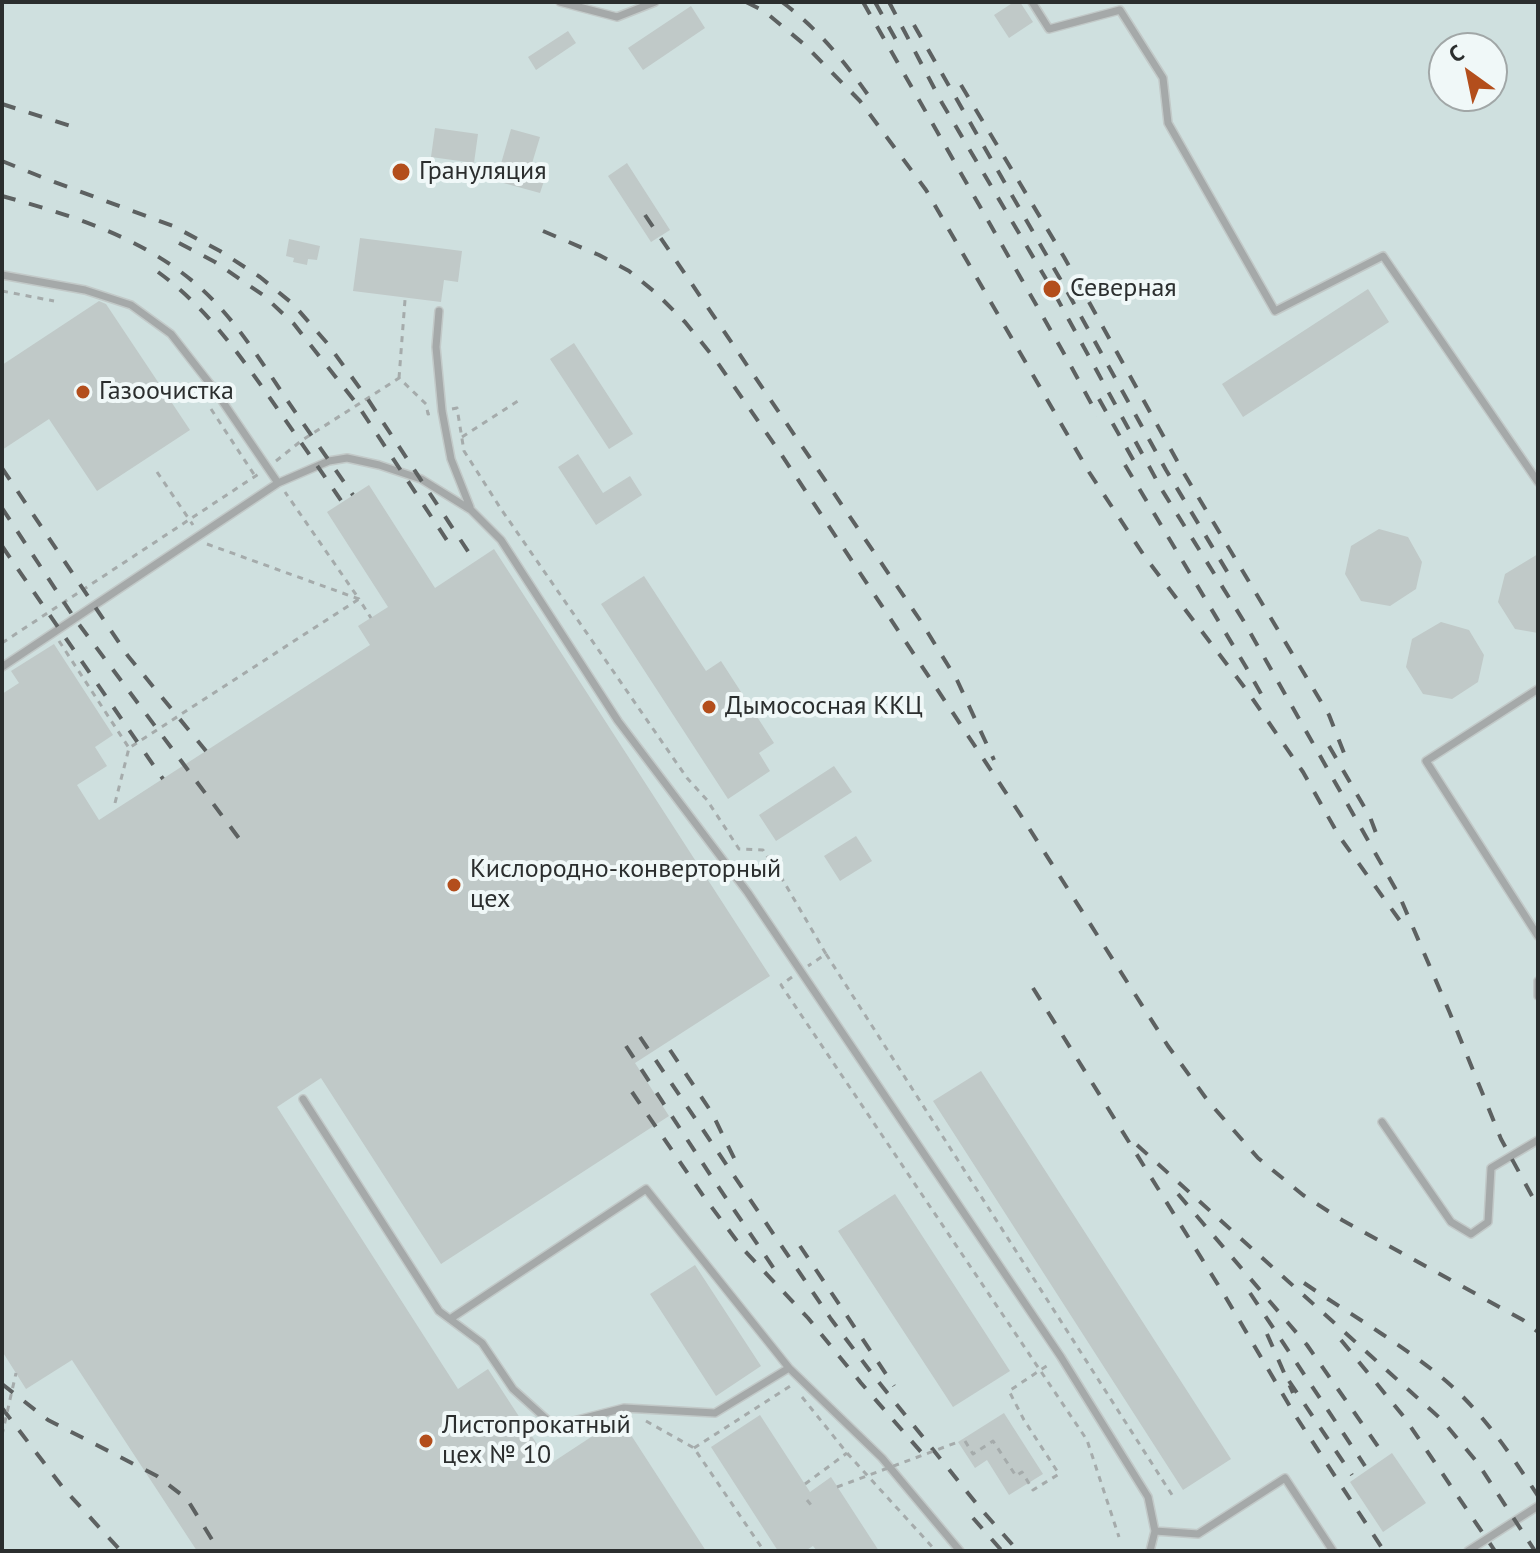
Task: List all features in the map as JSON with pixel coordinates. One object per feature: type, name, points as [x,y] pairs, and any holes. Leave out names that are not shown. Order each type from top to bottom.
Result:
[{"type":"lane","points":[[560,2],[617,17],[655,2]]},
{"type":"lane","points":[[1032,2],[1049,29],[1120,10],[1163,78],[1168,123],[1275,311],[1383,256],[1538,482]]},
{"type":"lane","points":[[2,275],[85,290],[131,305],[171,334],[214,389],[278,483]]},
{"type":"lane","points":[[439,311],[436,347],[442,411],[451,459],[471,510]]},
{"type":"lane","points":[[2,667],[278,483],[317,465],[347,458],[379,465],[421,479],[471,510],[501,540],[618,721],[748,893],[1061,1357],[1148,1497],[1155,1531],[1150,1551]]},
{"type":"lane","points":[[1538,689],[1426,761],[1538,936]]},
{"type":"lane","points":[[1538,981],[1538,996]]},
{"type":"lane","points":[[303,1099],[439,1311],[482,1343],[513,1389],[554,1426],[624,1408],[715,1413],[789,1368]]},
{"type":"lane","points":[[1382,1122],[1451,1222],[1471,1234],[1488,1222],[1491,1168],[1538,1140]]},
{"type":"lane","points":[[450,1319],[646,1189],[789,1368],[882,1458],[960,1551]]},
{"type":"lane","points":[[1155,1531],[1198,1534],[1285,1478],[1333,1551]]},
{"type":"lane","points":[[1468,1551],[1538,1506]]},
{"type":"path","points":[[2,291],[54,301]]},
{"type":"path","points":[[399,378],[405,300]]},
{"type":"path","points":[[2,643],[399,378]]},
{"type":"path","points":[[399,378],[426,404],[428,414],[457,408],[464,451],[687,778],[707,800],[739,849],[763,850],[826,954],[1174,1498]]},
{"type":"path","points":[[462,437],[521,399]]},
{"type":"path","points":[[211,409],[255,476]]},
{"type":"path","points":[[157,472],[207,545],[359,599]]},
{"type":"path","points":[[278,483],[371,618]]},
{"type":"path","points":[[115,803],[129,748],[359,599]]},
{"type":"path","points":[[42,616],[129,748]]},
{"type":"path","points":[[826,954],[781,985],[1087,1440],[1119,1537]]},
{"type":"path","points":[[965,1441],[973,1454],[993,1441],[1016,1476],[1022,1472],[1033,1490],[1059,1474],[1009,1391],[1077,1346]]},
{"type":"path","points":[[2,1435],[16,1373]]},
{"type":"path","points":[[694,1448],[792,1385]]},
{"type":"path","points":[[801,1396],[847,1453],[936,1551]]},
{"type":"path","points":[[624,1408],[694,1448],[764,1551]]},
{"type":"path","points":[[837,1487],[958,1442]]},
{"type":"path","points":[[805,1484],[847,1453]]},
{"type":"path","points":[[807,1500],[811,1505]]},
{"type":"shaded area","points":[[2,2],[1538,2],[1538,1551],[2,1551]]},
{"type":"building","points":[[1014,2],[1020,2],[1033,22],[1009,38],[994,15]]},
{"type":"building","points":[[691,6],[705,28],[643,70],[628,48]]},
{"type":"building","points":[[568,31],[576,43],[536,70],[528,57]]},
{"type":"building","points":[[435,128],[478,134],[474,163],[431,157]]},
{"type":"building","points":[[511,129],[540,137],[530,170],[546,175],[540,193],[496,181]]},
{"type":"building","points":[[627,163],[670,230],[651,242],[608,176]]},
{"type":"building","points":[[360,238],[462,251],[458,282],[444,280],[441,302],[353,291]]},
{"type":"building","points":[[289,239],[320,246],[317,260],[308,259],[307,265],[293,262],[294,258],[286,256]]},
{"type":"building","points":[[1368,289],[1389,322],[1243,417],[1222,384]]},
{"type":"building","name":"Газоочистка","points":[[99,301],[106,304],[190,430],[97,491],[49,419],[2,450],[2,365]]},
{"type":"building","points":[[574,343],[633,434],[609,449],[550,359]]},
{"type":"building","points":[[578,454],[603,493],[630,476],[642,495],[596,525],[558,467]]},
{"type":"building","points":[[369,485],[435,588],[494,549],[770,976],[635,1063],[669,1116],[441,1264],[321,1078],[277,1107],[458,1389],[488,1369],[550,1464],[620,1418],[706,1551],[197,1551],[72,1360],[26,1389],[2,1351],[2,694],[19,683],[11,671],[54,644],[113,735],[95,747],[107,766],[77,785],[99,820],[370,645],[358,626],[388,607],[327,512]]},
{"type":"building","points":[[1379,529],[1408,537],[1422,562],[1416,589],[1390,606],[1361,601],[1345,574],[1351,546]]},
{"type":"building","points":[[1538,554],[1538,633],[1515,629],[1498,602],[1505,574]]},
{"type":"building","name":"Дымососная ККЦ","points":[[644,576],[706,671],[721,661],[774,743],[759,753],[770,771],[728,799],[601,604]]},
{"type":"building","points":[[1441,622],[1469,630],[1484,655],[1478,682],[1452,699],[1423,694],[1406,667],[1412,639]]},
{"type":"building","points":[[834,766],[852,792],[776,841],[759,815]]},
{"type":"building","points":[[856,836],[872,861],[840,881],[824,856]]},
{"type":"building","points":[[981,1071],[1231,1459],[1183,1490],[933,1101]]},
{"type":"building","points":[[895,1194],[1010,1371],[953,1407],[838,1231]]},
{"type":"building","points":[[695,1265],[761,1366],[716,1396],[650,1294]]},
{"type":"building","points":[[1004,1413],[1043,1474],[1009,1495],[987,1460],[975,1468],[958,1442]]},
{"type":"building","points":[[760,1415],[810,1492],[831,1477],[879,1551],[817,1551],[813,1546],[805,1551],[778,1551],[711,1447]]},
{"type":"building","points":[[1392,1453],[1426,1503],[1383,1532],[1350,1482]]},
{"type":"railway","points":[[746,2],[764,11],[805,45],[860,101],[926,190],[1089,472],[1145,557],[1245,688],[1303,772],[1339,836],[1403,925]]},
{"type":"railway","points":[[782,2],[833,50],[875,105]]},
{"type":"railway","points":[[863,2],[1098,416]]},
{"type":"railway","points":[[875,2],[900,47]]},
{"type":"railway","points":[[889,2],[942,103],[1052,289],[1162,490],[1243,620],[1399,895],[1501,1139],[1538,1207]]},
{"type":"railway","points":[[914,25],[1166,470],[1228,573]]},
{"type":"railway","points":[[961,85],[1064,257],[1185,475],[1329,715],[1346,758]]},
{"type":"railway","points":[[2,104],[80,129]]},
{"type":"railway","points":[[2,161],[173,226],[220,251],[260,277],[293,304],[327,343],[367,398],[475,562]]},
{"type":"railway","points":[[2,196],[54,211],[129,241],[196,284],[243,336],[353,495]]},
{"type":"railway","points":[[645,215],[920,620],[957,680],[994,760]]},
{"type":"railway","points":[[543,231],[629,271],[685,322],[715,359],[1020,814],[1168,1046],[1208,1101],[1258,1158],[1303,1195],[1342,1220],[1523,1320],[1538,1332]]},
{"type":"railway","points":[[179,243],[215,262],[263,295],[294,324],[357,404],[454,551]]},
{"type":"railway","points":[[158,272],[189,298],[229,342],[342,502]]},
{"type":"railway","points":[[1099,399],[1140,472]]},
{"type":"railway","points":[[1125,465],[1264,699]]},
{"type":"railway","points":[[2,468],[128,656],[206,751]]},
{"type":"railway","points":[[2,508],[75,619],[244,845]]},
{"type":"railway","points":[[2,546],[163,779]]},
{"type":"railway","points":[[1329,746],[1370,817],[1379,841]]},
{"type":"railway","points":[[1033,988],[1225,1296],[1295,1415],[1384,1551]]},
{"type":"railway","points":[[640,1037],[831,1319],[980,1508],[1018,1551]]},
{"type":"railway","points":[[626,1046],[777,1273]]},
{"type":"railway","points":[[670,1050],[712,1113],[736,1162]]},
{"type":"railway","points":[[632,1092],[743,1249],[808,1318],[921,1452]]},
{"type":"railway","points":[[1137,1145],[1442,1420],[1477,1462],[1535,1551]]},
{"type":"railway","points":[[1178,1194],[1307,1345],[1384,1455]]},
{"type":"railway","points":[[800,1246],[894,1386]]},
{"type":"railway","points":[[1304,1283],[1394,1342],[1460,1393],[1507,1450],[1538,1496]]},
{"type":"railway","points":[[1250,1293],[1365,1466]]},
{"type":"railway","points":[[1267,1334],[1293,1393]]},
{"type":"railway","points":[[1341,1340],[1404,1417],[1495,1551]]},
{"type":"railway","points":[[1289,1381],[1352,1475]]},
{"type":"railway","points":[[2,1384],[48,1420],[157,1476],[187,1499],[219,1551]]},
{"type":"railway","points":[[2,1408],[64,1489],[121,1551]]},
{"type":"railway","points":[[973,1518],[1002,1551]]},
{"type":"place","name":"Грануляция","points":[[401,172]]},
{"type":"place","name":"Северная","points":[[1052,289]]},
{"type":"place","name":"Газоочистка","points":[[83,392]]},
{"type":"place","name":"Дымососная ККЦ","points":[[709,707]]},
{"type":"place","name":"Кислородно-конверторный цех","points":[[454,885]]},
{"type":"place","name":"Листопрокатный цех № 10","points":[[426,1441]]}]
